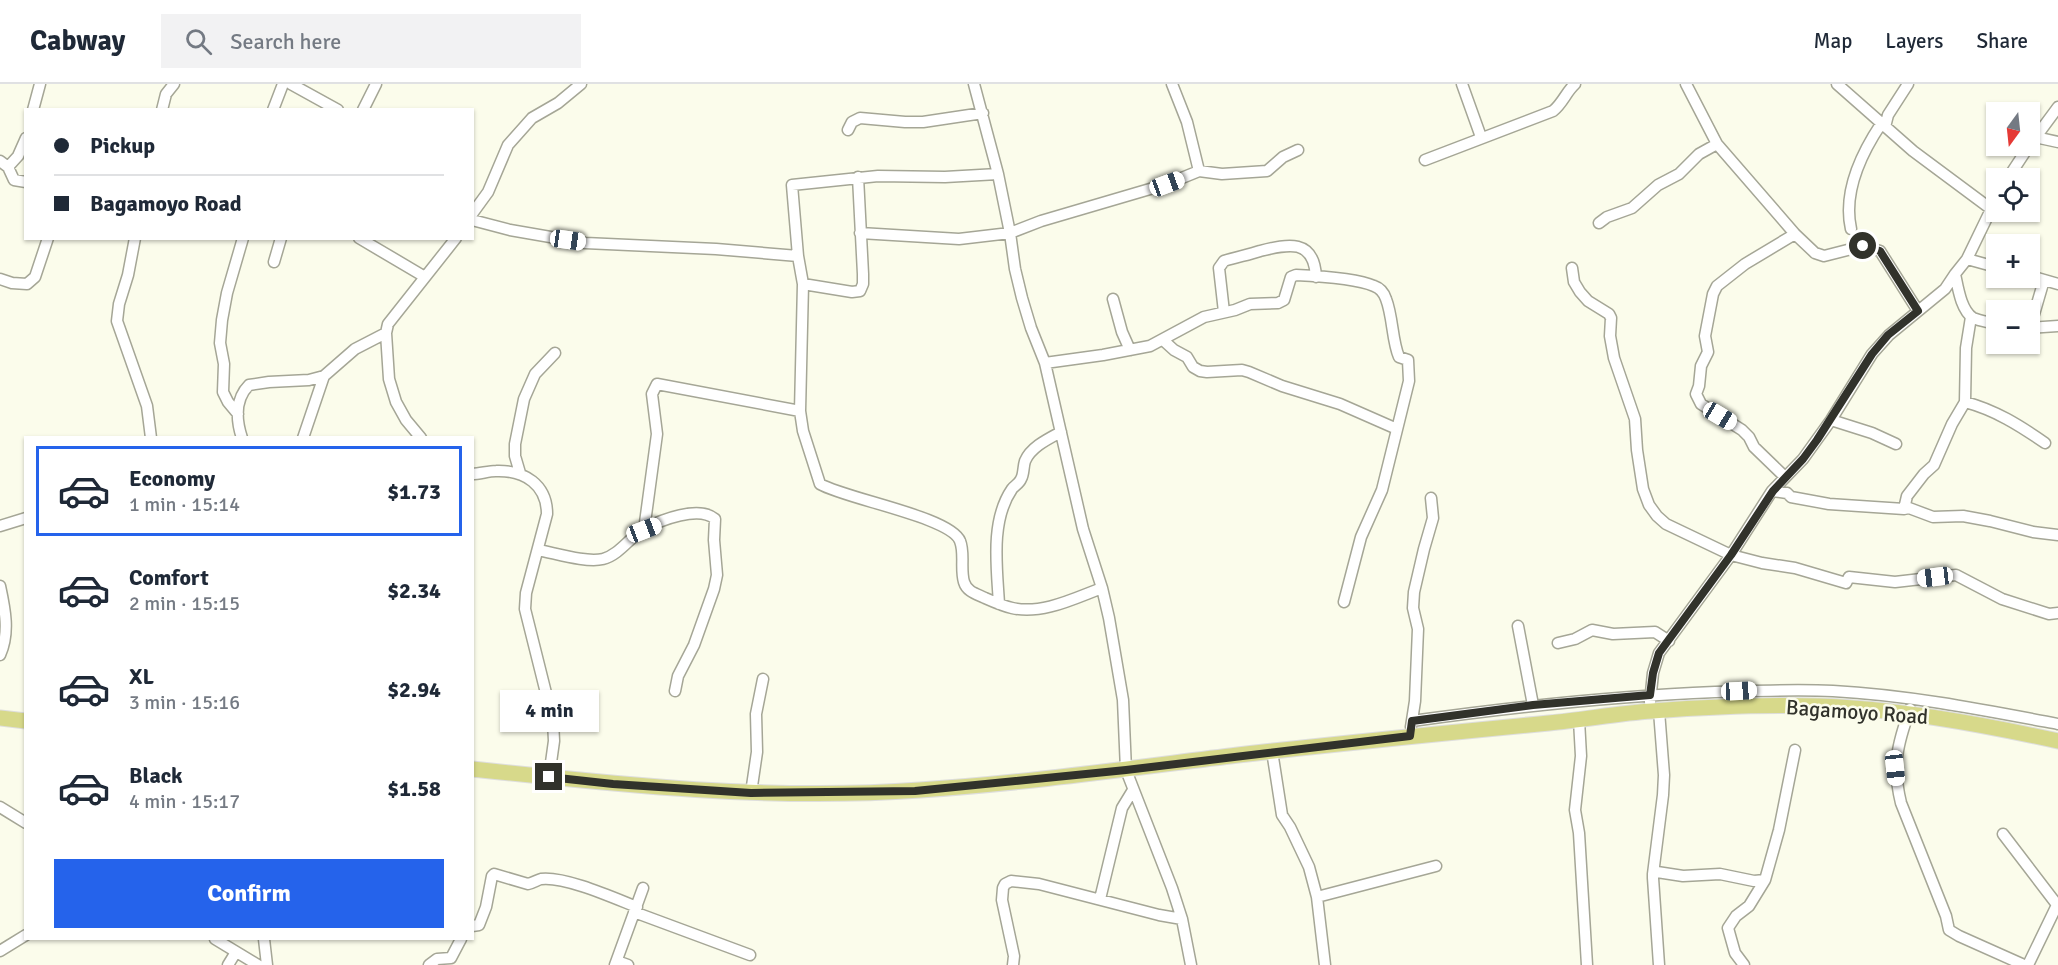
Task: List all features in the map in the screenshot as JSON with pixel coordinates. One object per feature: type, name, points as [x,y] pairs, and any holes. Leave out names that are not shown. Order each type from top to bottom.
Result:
[{"type":"highway","name":"Bagamoyo Road","points":[[474,770],[613,784],[751,793],[915,791],[1126,770],[1272,751],[1411,729],[1579,720],[1718,700],[1853,708],[1910,707],[2058,741]]},
{"type":"highway","points":[[0,718],[24,721]]},
{"type":"street","points":[[34,108],[40,84]]},
{"type":"street","points":[[162,108],[166,94],[174,84]]},
{"type":"street","points":[[274,108],[283,84]]},
{"type":"street","points":[[291,84],[334,108]]},
{"type":"street","points":[[364,108],[376,84]]},
{"type":"street","points":[[474,211],[488,192],[508,145],[532,118],[558,103],[581,84]]},
{"type":"street","points":[[974,84],[998,174],[1022,298],[1045,363],[1083,529],[1102,588],[1120,676],[1126,770],[1172,888],[1182,919],[1191,965]]},
{"type":"street","points":[[1172,84],[1187,122],[1199,171]]},
{"type":"street","points":[[1462,84],[1481,137]]},
{"type":"street","points":[[1686,84],[1717,144],[1815,254],[1824,256],[1863,246],[1880,251],[1918,311]]},
{"type":"street","points":[[1837,84],[1913,151],[1986,199]]},
{"type":"street","points":[[1851,229],[1848,216],[1850,198],[1862,158],[1868,143],[1883,126],[1908,84]]},
{"type":"street","points":[[1425,160],[1553,111],[1564,99],[1569,86]]},
{"type":"street","points":[[2040,130],[2058,107]]},
{"type":"street","points":[[848,130],[855,120],[860,118],[923,122],[982,112]]},
{"type":"street","points":[[24,142],[18,156],[4,164],[14,180],[24,182]]},
{"type":"street","points":[[2040,142],[2058,142]]},
{"type":"street","points":[[1599,223],[1607,217],[1632,208],[1658,185],[1679,174],[1698,154],[1717,144]]},
{"type":"street","points":[[860,232],[959,239],[1010,233],[1041,221],[1167,184],[1199,171],[1222,174],[1268,171],[1283,158],[1298,150]]},
{"type":"street","points":[[998,174],[945,177],[858,177],[792,185],[798,256],[803,284],[800,411],[803,431],[820,484],[935,522],[960,538],[962,576],[970,591],[999,604],[1019,609],[1036,609],[1074,599],[1102,588]]},
{"type":"street","points":[[803,284],[852,292],[860,291],[863,274],[858,177]]},
{"type":"street","points":[[474,220],[520,232],[585,243],[716,249],[798,256]]},
{"type":"street","points":[[1659,965],[1653,874],[1663,795],[1664,765],[1650,695],[1659,653],[1731,555],[1773,491],[1803,459],[1831,420],[1872,354],[1888,335],[1945,289],[1967,259],[1986,220]]},
{"type":"street","points":[[1785,477],[1754,447],[1742,430],[1701,404],[1696,394],[1701,366],[1708,352],[1705,336],[1713,294],[1717,286],[1745,264],[1795,234]]},
{"type":"street","points":[[0,279],[27,284],[35,277],[47,240]]},
{"type":"street","points":[[135,240],[117,321],[147,406],[151,436]]},
{"type":"street","points":[[238,414],[222,392],[224,364],[220,344],[227,294],[242,240]]},
{"type":"street","points":[[274,262],[280,240]]},
{"type":"street","points":[[362,240],[425,277]]},
{"type":"street","points":[[419,436],[406,420],[396,402],[389,379],[386,333],[388,324],[454,240]]},
{"type":"street","points":[[1224,312],[1219,273],[1220,264],[1224,261],[1290,245],[1309,254],[1315,264],[1316,277]]},
{"type":"street","points":[[1967,259],[1986,264]]},
{"type":"street","points":[[1572,268],[1574,282],[1580,292],[1611,318],[1611,348],[1635,420],[1641,478],[1649,505],[1666,524],[1731,555],[1795,568],[1846,583],[1849,578],[1895,582],[1956,574],[2002,599],[2049,614],[2058,614]]},
{"type":"street","points":[[1904,509],[1911,490],[1934,465],[1952,424],[1965,402],[1966,348],[1971,317],[1963,303],[1956,274]]},
{"type":"street","points":[[1045,363],[1130,350],[1163,340],[1203,317],[1250,304],[1282,302],[1291,278],[1296,275],[1374,286],[1381,290],[1386,297],[1396,351],[1399,357],[1408,360],[1407,393],[1382,490],[1361,537],[1344,602]]},
{"type":"street","points":[[2040,279],[2058,284]]},
{"type":"street","points":[[2038,300],[2044,280]]},
{"type":"street","points":[[1113,299],[1122,332],[1130,350]]},
{"type":"street","points":[[1971,317],[1986,321]]},
{"type":"street","points":[[2040,327],[2058,326]]},
{"type":"street","points":[[242,436],[238,414],[242,394],[249,385],[309,380],[324,376],[355,349],[386,333]]},
{"type":"street","points":[[1163,340],[1174,350],[1187,357],[1193,367],[1200,371],[1249,372],[1282,386],[1340,404],[1397,429]]},
{"type":"street","points":[[520,473],[515,456],[515,444],[524,399],[535,374],[555,353]]},
{"type":"street","points":[[304,436],[324,376]]},
{"type":"street","points":[[644,530],[657,434],[652,394],[657,384],[800,411]]},
{"type":"street","points":[[1965,402],[2015,422],[2045,443]]},
{"type":"street","points":[[1831,420],[1872,433],[1896,444]]},
{"type":"street","points":[[999,604],[996,552],[1001,516],[1012,489],[1021,481],[1025,461],[1030,454],[1037,446],[1061,432]]},
{"type":"street","points":[[474,474],[500,471],[520,473],[541,489],[547,506],[547,514],[526,593],[525,609],[553,720],[554,741],[549,777]]},
{"type":"street","points":[[1773,491],[1829,504],[1909,508],[1933,517],[1963,516],[2033,532],[2058,535]]},
{"type":"street","points":[[1431,498],[1433,518],[1414,592],[1413,608],[1418,629],[1411,729],[1533,705],[1650,695],[1718,700]]},
{"type":"street","points":[[538,550],[598,560],[614,554],[644,530],[676,516],[692,513],[712,516],[715,519],[717,575],[714,589],[694,645],[678,676],[675,691]]},
{"type":"street","points":[[0,526],[24,519]]},
{"type":"street","points":[[0,586],[6,627],[5,643],[0,655]]},
{"type":"street","points":[[1518,626],[1533,705]]},
{"type":"street","points":[[1557,643],[1575,639],[1592,630],[1613,634],[1655,632],[1669,641]]},
{"type":"street","points":[[751,793],[757,752],[756,714],[763,680]]},
{"type":"street","points":[[2003,834],[2058,905],[2026,965],[1949,930],[1946,916],[1901,803],[1897,785],[1895,768],[1898,749],[1910,707],[2058,724]]},
{"type":"street","points":[[1579,720],[1581,756],[1575,810],[1579,833],[1587,965]]},
{"type":"street","points":[[1744,965],[1735,952],[1728,928],[1736,916],[1749,906],[1765,880],[1779,830],[1794,750]]},
{"type":"street","points":[[1272,751],[1282,814],[1309,867],[1317,897],[1325,965]]},
{"type":"street","points":[[1100,900],[1122,808],[1134,790]]},
{"type":"street","points":[[0,807],[24,822]]},
{"type":"street","points":[[1317,897],[1436,866]]},
{"type":"street","points":[[1653,874],[1658,872],[1683,876],[1720,874],[1754,881],[1765,880]]},
{"type":"street","points":[[474,926],[479,925],[483,918],[494,874],[528,884],[544,879],[562,881],[602,893],[636,910],[750,955]]},
{"type":"street","points":[[1013,965],[1014,956],[1002,900],[1005,884],[1018,881],[1039,884],[1182,919]]},
{"type":"street","points":[[628,965],[616,963],[643,888]]},
{"type":"street","points":[[0,951],[24,936]]},
{"type":"street","points":[[217,940],[258,965]]},
{"type":"street","points":[[264,940],[267,965]]},
{"type":"street","points":[[429,965],[437,959],[451,958],[460,940]]},
{"type":"street","points":[[228,965],[236,952]]},
{"type":"route","points":[[549,777],[613,784],[751,793],[915,791],[1126,770],[1410,736],[1412,721],[1533,705],[1650,695],[1659,653],[1731,555],[1773,491],[1803,459],[1817,440],[1872,354],[1888,335],[1918,311],[1880,251],[1863,246]]}]
